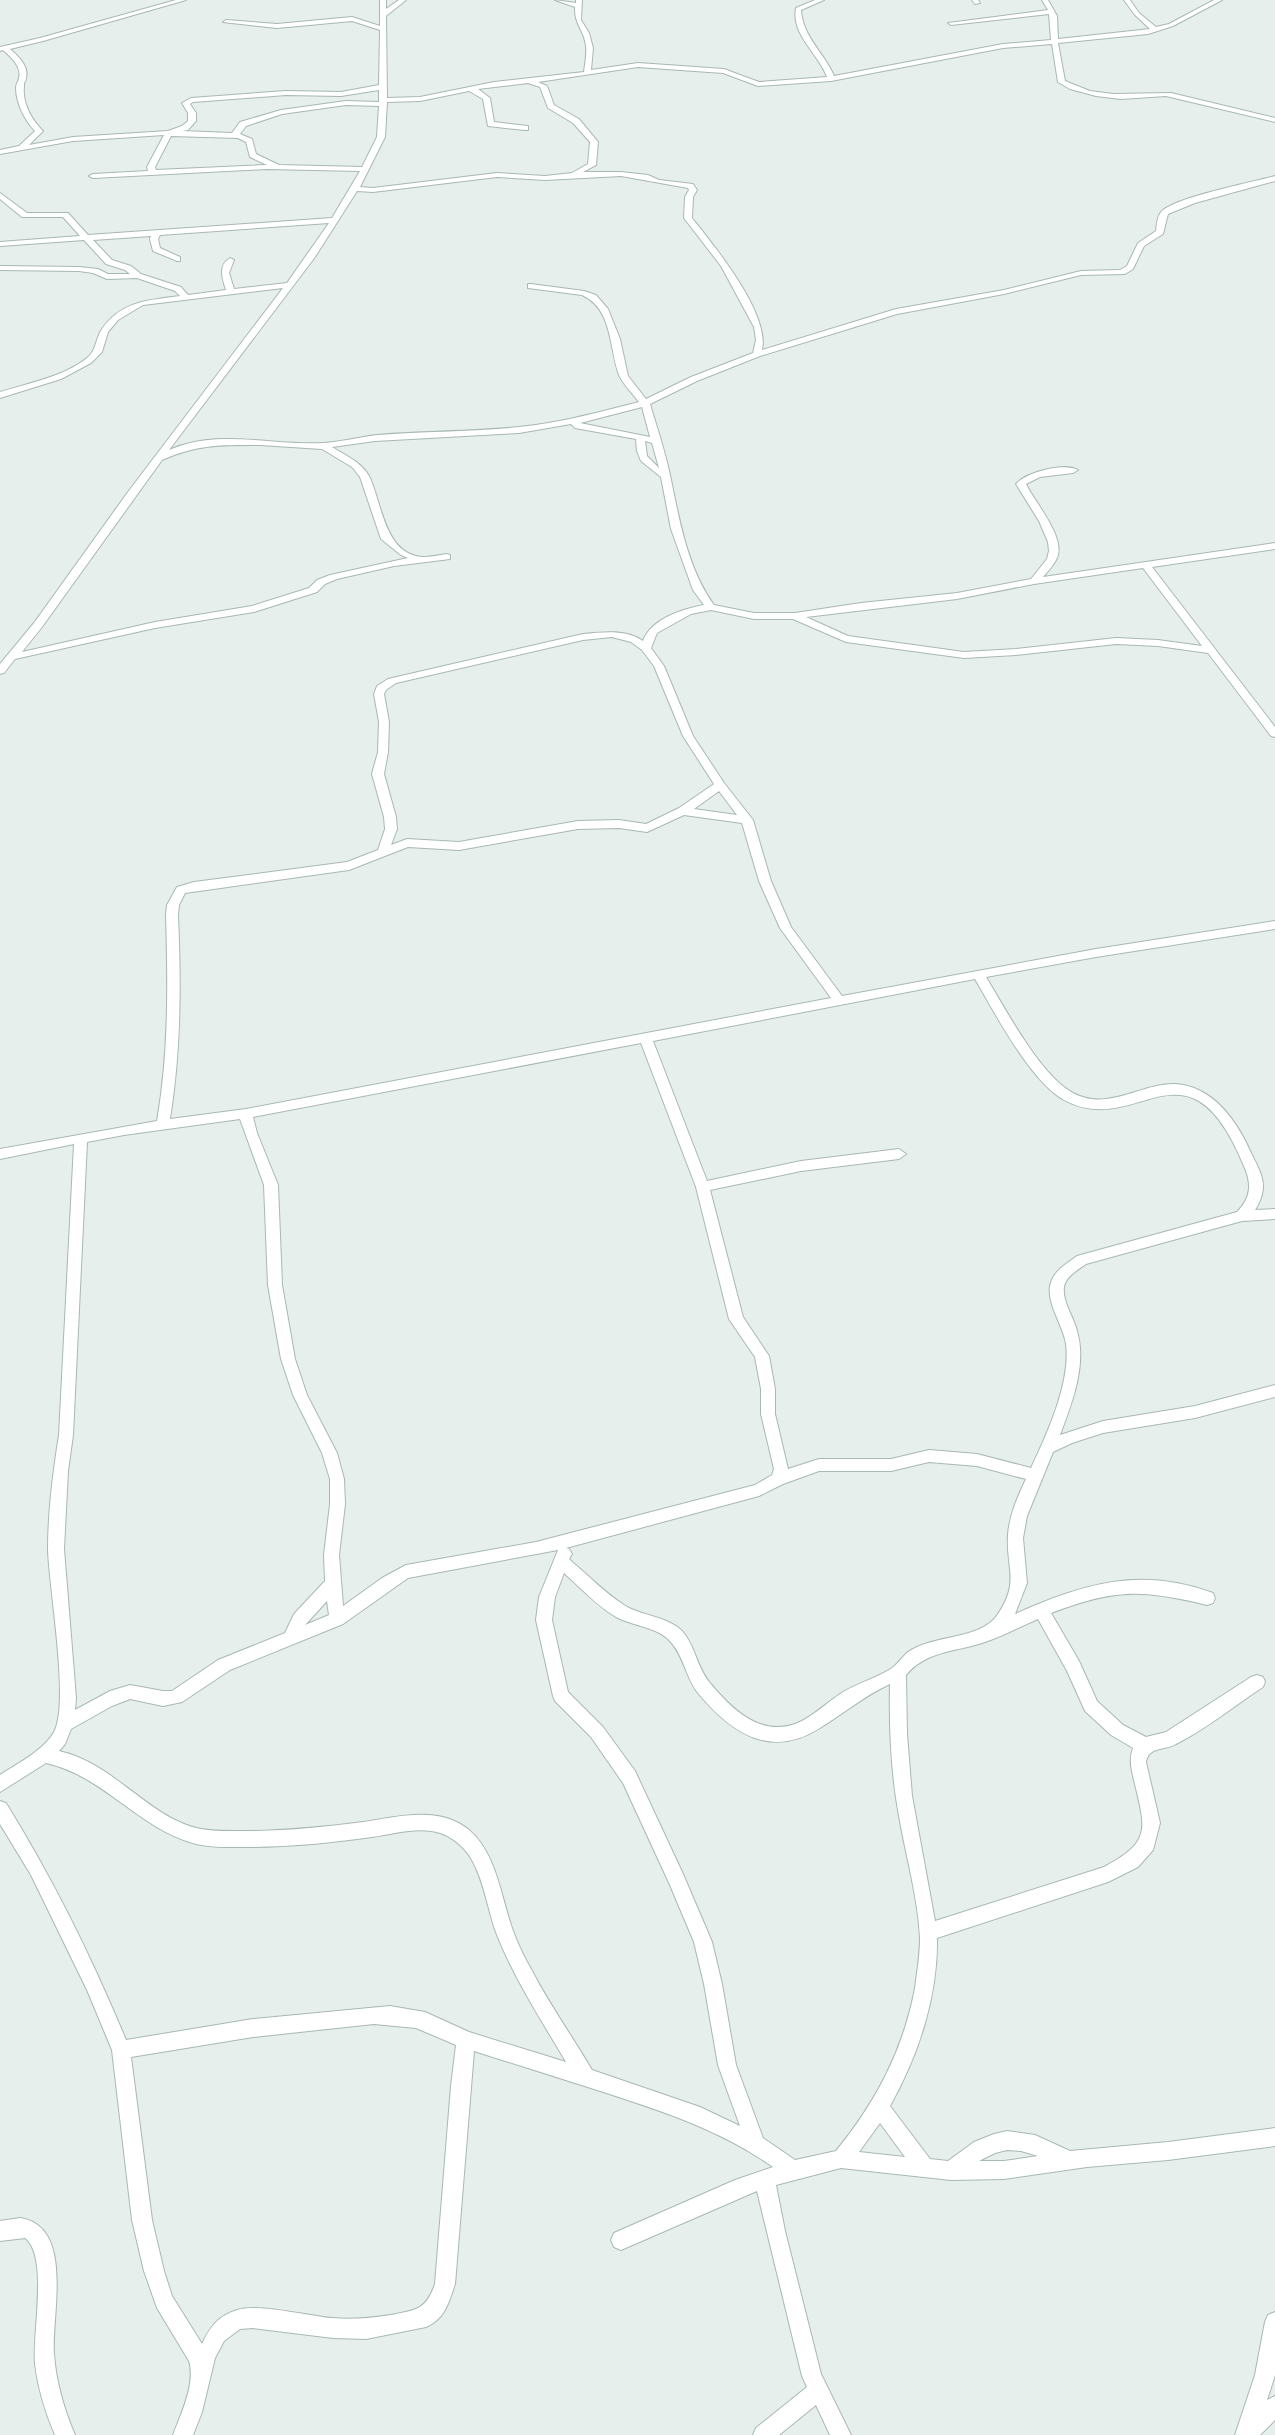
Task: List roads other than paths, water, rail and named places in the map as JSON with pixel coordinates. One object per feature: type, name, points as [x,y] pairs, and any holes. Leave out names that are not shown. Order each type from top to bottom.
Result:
[{"type":"street","points":[[3,49],[183,0]]},
{"type":"street","points":[[0,671],[38,625],[89,552],[336,220],[355,189],[381,137],[383,0]]},
{"type":"street","points":[[383,15],[403,0]]},
{"type":"street","points":[[558,0],[579,3],[578,20],[586,33],[590,48],[587,74]]},
{"type":"street","points":[[821,0],[798,9],[798,14],[803,36],[819,57],[831,79]]},
{"type":"street","points":[[1127,0],[1137,14],[1155,30]]},
{"type":"street","points":[[235,135],[243,123],[281,112],[346,103],[420,99],[494,84],[587,74],[644,64],[724,71],[758,84],[831,79],[1003,46],[1130,36],[1183,20],[1220,0]]},
{"type":"street","points":[[951,23],[1049,4],[1056,30],[1055,41],[1059,52],[1062,82],[1109,96],[1172,94],[1275,120]]},
{"type":"street","points":[[226,22],[277,26],[347,19],[383,28]]},
{"type":"street","points":[[3,49],[18,61],[23,77],[20,87],[22,99],[29,120],[39,131],[20,148]]},
{"type":"street","points":[[597,72],[615,78]]},
{"type":"street","points":[[530,81],[543,86],[551,106],[576,121],[594,142],[592,165]]},
{"type":"street","points":[[153,174],[151,167],[169,133],[189,125],[193,118],[186,103],[197,99],[286,93],[341,94],[383,87]]},
{"type":"street","points":[[470,89],[481,93],[487,99],[491,124],[525,128]]},
{"type":"street","points":[[0,152],[73,139],[169,133],[235,135],[249,141],[251,152],[258,159],[277,167]]},
{"type":"street","points":[[571,175],[592,165],[622,171],[646,166]]},
{"type":"street","points":[[93,176],[277,167],[366,169]]},
{"type":"street","points":[[355,189],[374,190],[481,176],[551,178],[571,175],[644,176],[657,182],[692,187],[687,207],[688,218],[725,265],[758,327],[760,340],[757,354]]},
{"type":"street","points":[[159,459],[183,447],[204,443],[260,442],[323,446],[375,438],[489,432],[555,424],[645,404],[686,382],[757,354],[908,309],[1004,292],[1081,273],[1122,272],[1130,267],[1142,245],[1161,232],[1161,219],[1166,212],[1189,202],[1275,178]]},
{"type":"street","points":[[0,195],[26,214],[65,215],[109,262],[128,268],[138,276]]},
{"type":"street","points":[[0,244],[336,220]]},
{"type":"street","points":[[157,232],[154,239],[156,249],[177,260]]},
{"type":"street","points":[[230,260],[225,273],[230,290]]},
{"type":"street","points":[[0,268],[79,269],[95,271],[107,277],[138,276],[178,289],[185,296]]},
{"type":"street","points":[[0,395],[50,380],[88,361],[98,352],[105,332],[115,318],[133,306],[150,300],[287,285]]},
{"type":"street","points":[[531,286],[573,291],[600,302],[616,339],[624,376],[645,404],[666,476],[676,529],[698,590],[711,607]]},
{"type":"street","points":[[555,424],[585,426],[657,441]]},
{"type":"street","points":[[641,437],[640,445],[644,460],[649,466],[666,476]]},
{"type":"street","points":[[323,446],[341,454],[355,465],[364,476],[386,539],[404,553],[419,560]]},
{"type":"street","points":[[1034,581],[1052,558],[1055,549],[1048,531],[1021,484],[1024,479],[1035,476],[1073,470]]},
{"type":"street","points":[[646,648],[652,631],[690,611],[711,607],[754,616],[795,616],[861,606],[957,596],[1034,581],[1275,546]]},
{"type":"street","points":[[11,657],[155,625],[254,609],[313,590],[321,582],[334,576],[447,557]]},
{"type":"street","points":[[1146,565],[1275,734]]},
{"type":"street","points":[[795,616],[846,639],[964,655],[987,655],[1126,641],[1212,650]]},
{"type":"street","points":[[383,852],[391,829],[378,774],[384,722],[379,694],[386,684],[540,645],[602,634],[623,635],[646,648],[659,666],[688,736],[720,785],[747,820],[765,881],[786,928],[839,1000]]},
{"type":"street","points":[[163,1125],[170,1088],[175,998],[172,915],[176,897],[181,890],[194,886],[349,866],[407,843],[418,842],[443,847],[459,846],[578,825],[619,824],[647,828],[683,811],[720,785]]},
{"type":"street","points":[[683,811],[747,820]]},
{"type":"street","points":[[0,1154],[163,1125],[246,1114],[839,1000],[1096,953],[1275,925]]},
{"type":"street","points":[[979,976],[1039,1067],[1054,1087],[1068,1097],[1090,1104],[1116,1104],[1158,1091],[1178,1089],[1197,1094],[1222,1113],[1237,1136],[1258,1183],[1257,1196],[1242,1216]]},
{"type":"street","points":[[645,1036],[704,1187],[736,1319],[762,1356],[768,1389],[768,1414],[781,1469],[778,1479]]},
{"type":"street","points":[[246,1114],[252,1143],[268,1172],[271,1185],[275,1285],[286,1351],[300,1396],[331,1453],[337,1478],[339,1507],[332,1546],[337,1619]]},
{"type":"street","points":[[0,1784],[44,1755],[59,1739],[65,1724],[68,1698],[56,1549],[61,1471],[66,1435],[81,1140]]},
{"type":"street","points":[[704,1187],[796,1166],[854,1157],[900,1154]]},
{"type":"street","points":[[995,1629],[1005,1617],[1019,1588],[1016,1531],[1035,1475],[1049,1447],[1073,1363],[1074,1344],[1058,1297],[1057,1281],[1065,1269],[1082,1260],[1120,1248],[1182,1234],[1242,1216],[1275,1214]]},
{"type":"street","points":[[1049,1447],[1082,1432],[1108,1424],[1197,1411],[1275,1391]]},
{"type":"street","points":[[65,1724],[129,1692],[143,1693],[155,1700],[168,1700],[176,1697],[224,1665],[255,1650],[290,1639],[337,1619],[390,1580],[406,1572],[506,1555],[750,1493],[771,1486],[778,1479],[819,1465],[891,1465],[929,1456],[977,1460],[1035,1475]]},
{"type":"street","points":[[570,1539],[547,1597],[544,1620],[561,1696],[597,1732],[629,1777],[681,1891],[703,1942],[713,1984],[725,2056],[756,2144]]},
{"type":"street","points":[[561,1560],[618,1610],[676,1635],[701,1685],[714,1700],[745,1726],[766,1736],[788,1735],[809,1726],[868,1685],[898,1673]]},
{"type":"street","points":[[290,1639],[300,1619],[333,1583]]},
{"type":"street","points":[[841,2159],[880,2108],[904,2064],[920,2019],[926,1973],[928,1932],[898,1745],[898,1673],[904,1664],[917,1654],[932,1647],[982,1636],[1041,1610],[1081,1596],[1124,1586],[1161,1587],[1207,1598]]},
{"type":"street","points":[[1041,1610],[1073,1666],[1090,1706],[1117,1730],[1146,1745]]},
{"type":"street","points":[[928,1932],[1108,1874],[1132,1861],[1147,1844],[1152,1823],[1138,1762],[1140,1751],[1146,1745],[1170,1739],[1257,1682]]},
{"type":"street","points":[[44,1755],[70,1761],[112,1785],[137,1806],[197,1836],[220,1839],[279,1839],[415,1823],[440,1824],[462,1835],[480,1856],[505,1933],[524,1975],[585,2076]]},
{"type":"street","points":[[0,1809],[37,1869],[94,1984],[121,2050],[142,2220],[154,2271],[164,2301],[198,2356],[202,2369]]},
{"type":"street","points":[[121,2050],[210,2033],[300,2022],[395,2015],[443,2027],[466,2040],[585,2076],[700,2116],[756,2144],[793,2170]]},
{"type":"street","points":[[183,2435],[197,2396],[202,2369],[210,2346],[217,2334],[228,2324],[239,2319],[268,2319],[333,2328],[366,2329],[426,2318],[438,2305],[445,2284],[460,2086],[466,2040]]},
{"type":"street","points":[[880,2108],[925,2168]]},
{"type":"street","points":[[621,2240],[766,2179],[841,2159],[951,2171],[1004,2170],[1068,2160],[1275,2137]]},
{"type":"street","points":[[951,2171],[969,2155],[988,2145],[1008,2140],[1027,2142],[1068,2160]]},
{"type":"street","points":[[766,2179],[766,2194],[812,2376],[841,2435]]},
{"type":"street","points":[[0,2231],[18,2227],[28,2229],[38,2237],[45,2252],[47,2271],[44,2350],[52,2402],[65,2435]]},
{"type":"street","points":[[1275,2309],[1275,2324],[1265,2375],[1245,2435],[1275,2406]]},
{"type":"street","points":[[762,2435],[818,2391]]}]
